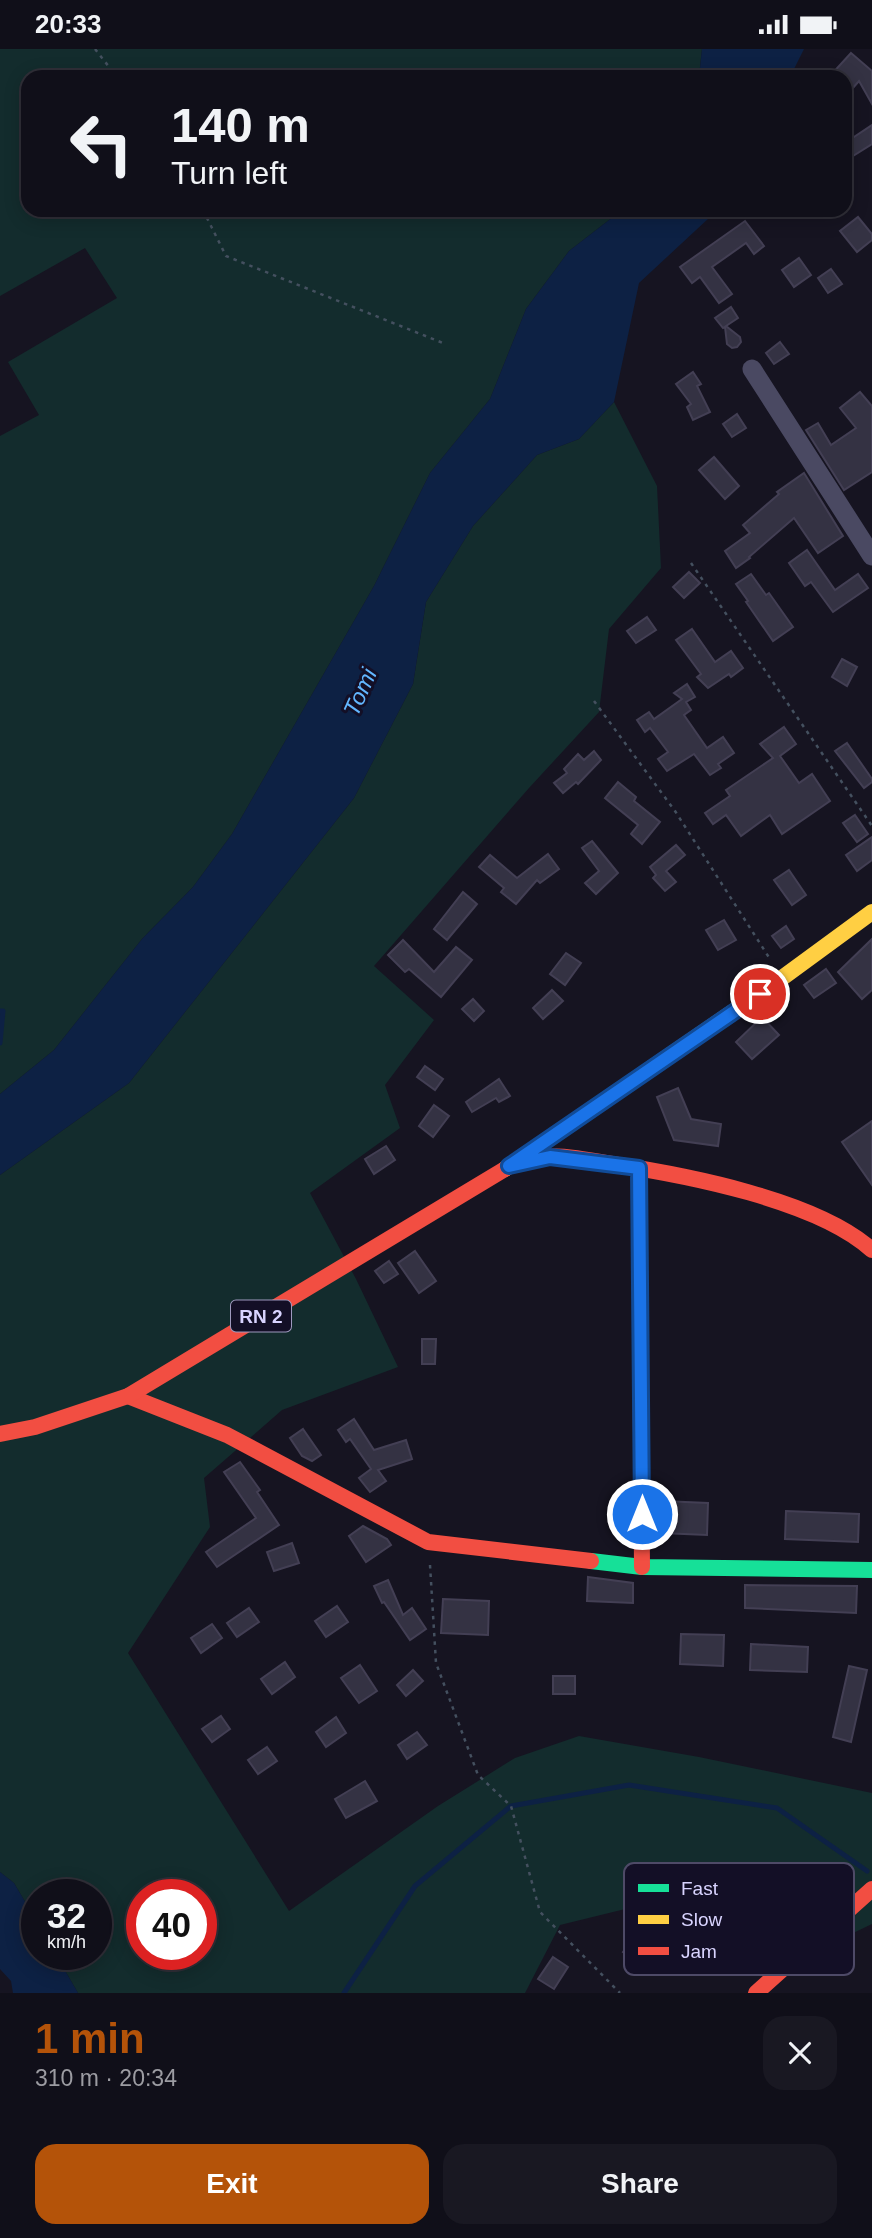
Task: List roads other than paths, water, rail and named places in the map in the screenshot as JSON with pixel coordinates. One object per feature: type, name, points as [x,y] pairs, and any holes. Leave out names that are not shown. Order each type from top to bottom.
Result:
[{"type":"main road","points":[[509,1166],[782,978],[872,912]]},
{"type":"main road","name":"RN 2","points":[[0,1434],[36,1427],[128,1396],[509,1166],[550,1157],[639,1168],[746,1192],[810,1213],[862,1241],[872,1250]]},
{"type":"main road","points":[[639,1168],[642,1567]]},
{"type":"main road","points":[[128,1396],[227,1435],[428,1542],[642,1567],[872,1570]]},
{"type":"main road","points":[[854,1905],[872,1889]]},
{"type":"main road","points":[[756,1993],[776,1975]]},
{"type":"street","points":[[751,369],[872,556]]},
{"type":"water","points":[[702,49],[804,49],[794,70],[700,70]]},
{"type":"water","name":"Tomi","points":[[613,217],[710,217],[639,283],[614,402],[579,439],[537,455],[473,526],[426,602],[413,684],[354,798],[129,1083],[0,1175],[0,1094],[54,1050],[142,939],[193,887],[232,834],[374,586],[430,473],[490,399],[526,309],[569,251]]},
{"type":"water","points":[[0,1872],[14,1883],[21,1895],[21,1970],[65,1970],[78,1993],[13,1993],[11,1981],[0,1969]]},
{"type":"waterway","points":[[0,1011],[3,1011],[0,1043]]},
{"type":"waterway","points":[[344,1993],[415,1886],[511,1806],[629,1785],[777,1808],[867,1871]]}]
